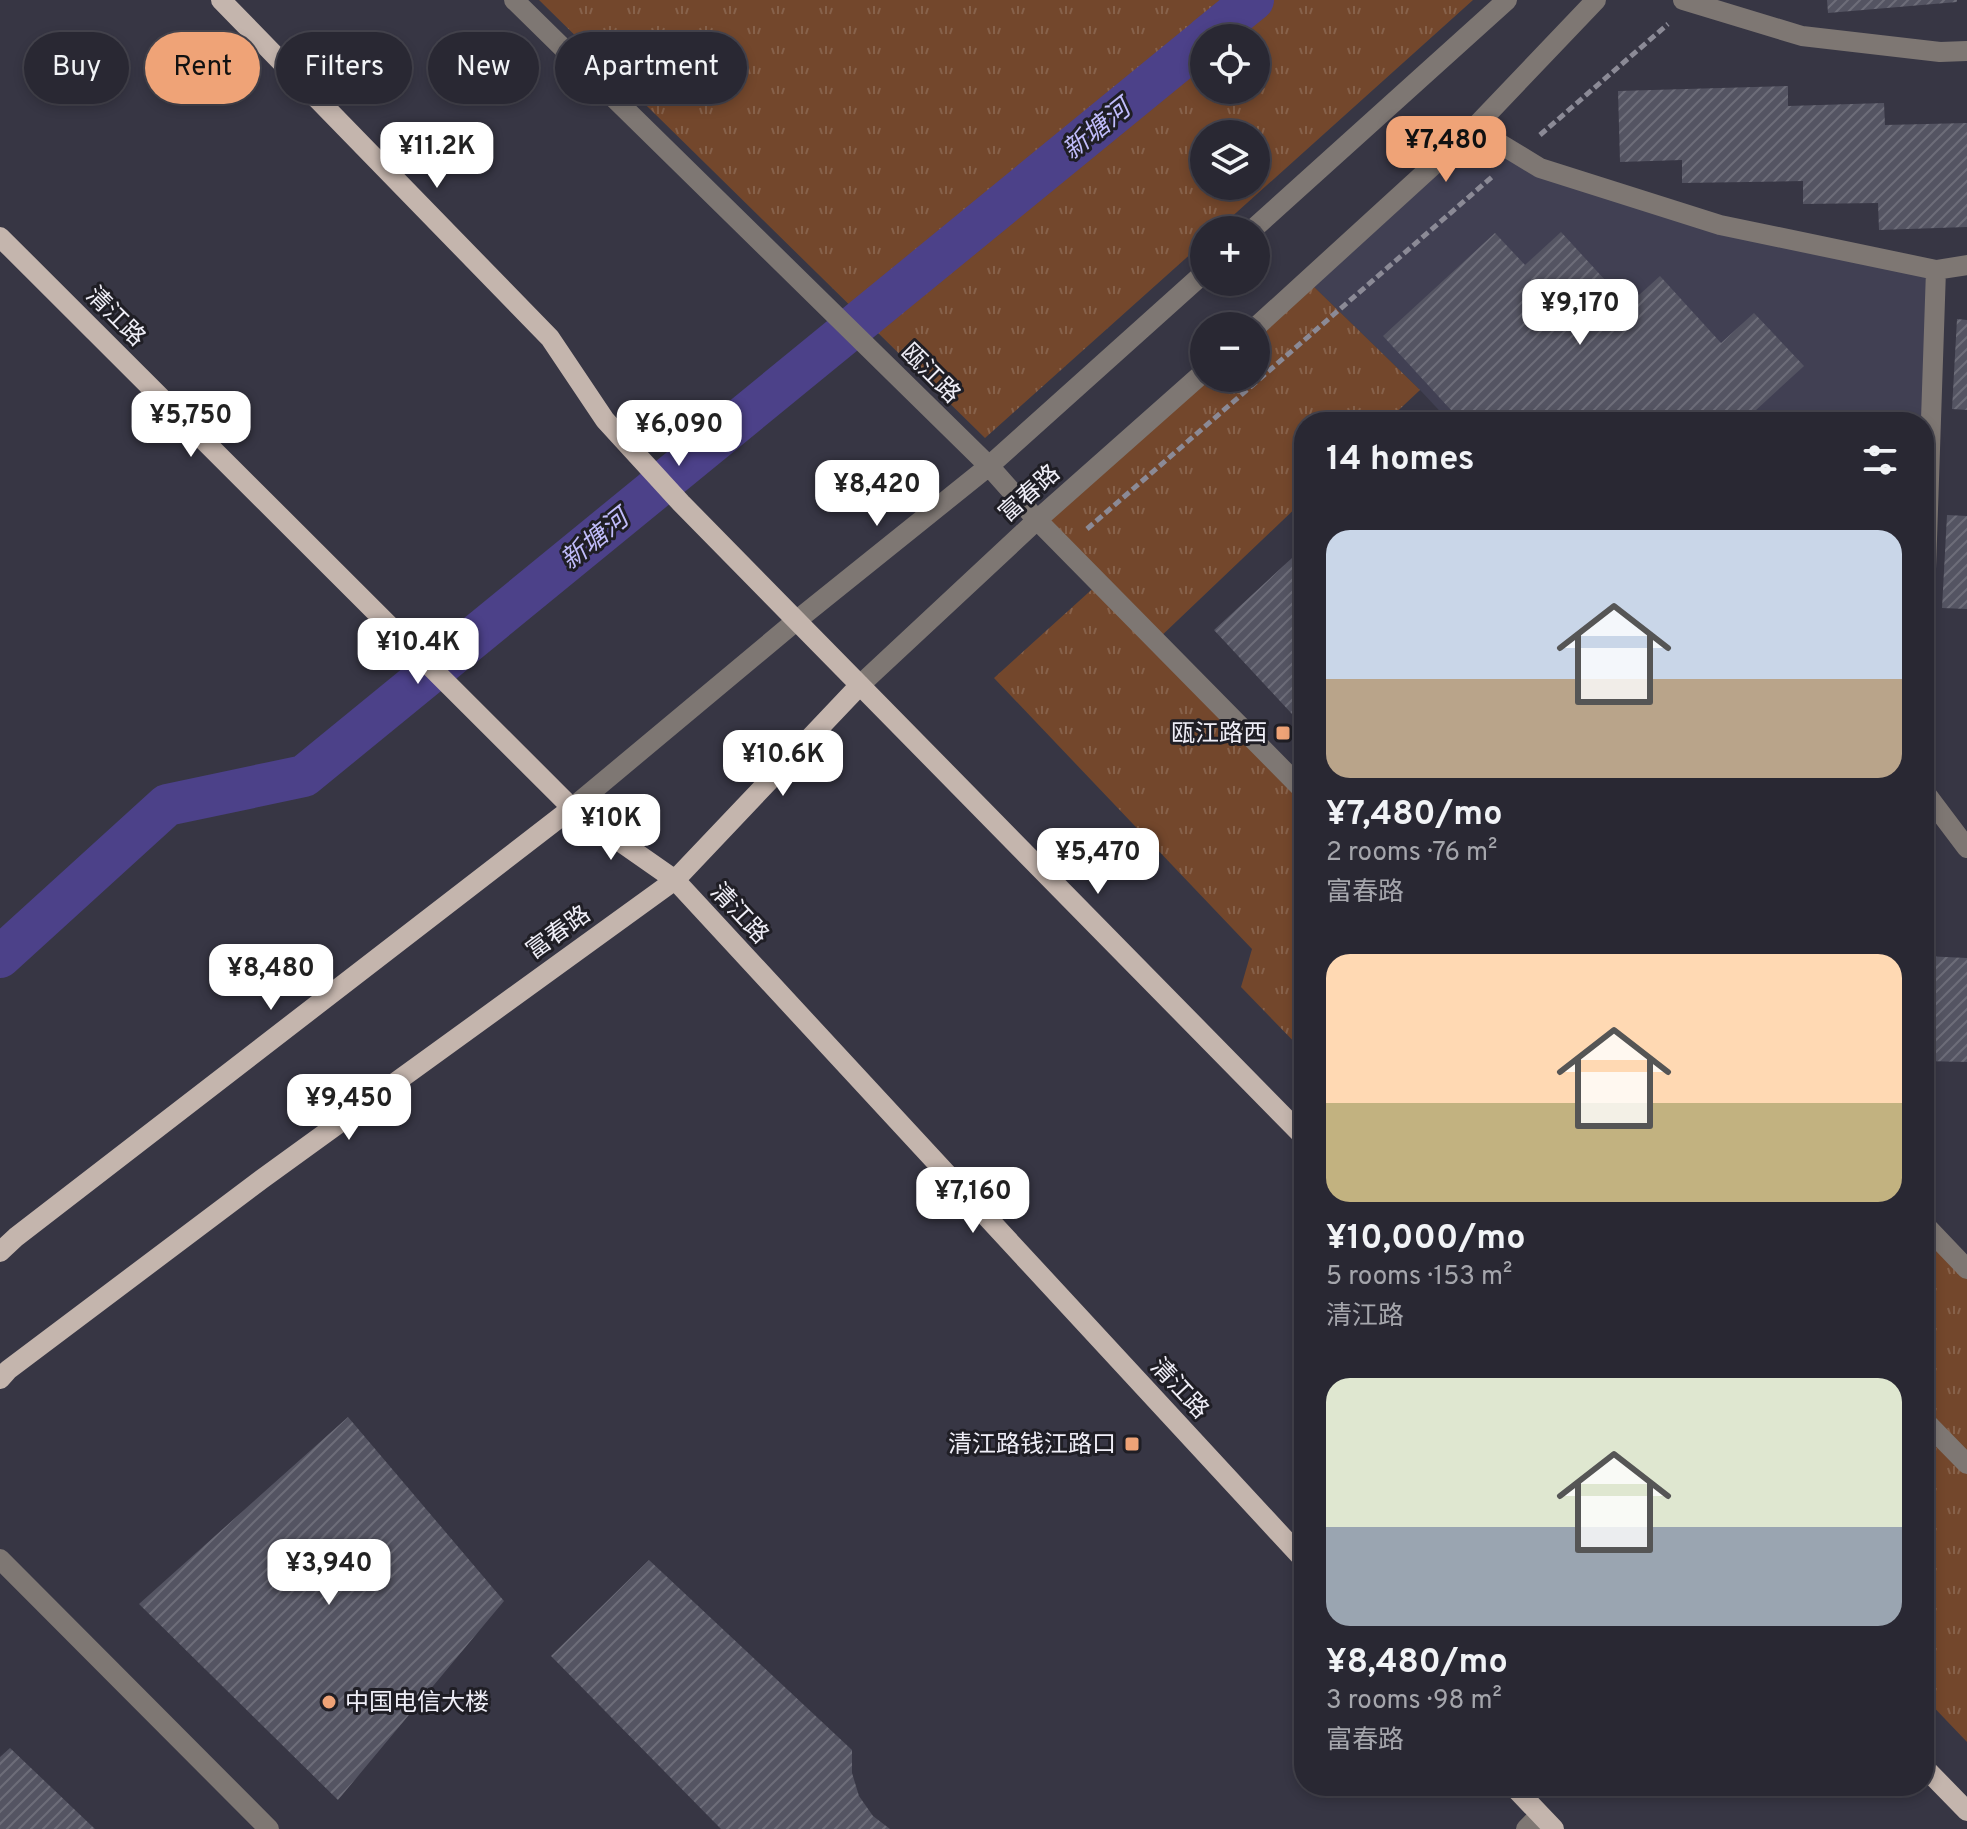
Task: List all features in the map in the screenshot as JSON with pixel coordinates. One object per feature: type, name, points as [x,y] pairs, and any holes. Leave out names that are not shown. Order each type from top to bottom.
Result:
[{"type":"main road","points":[[221,0],[550,338],[605,420],[681,503],[1294,1127]]},
{"type":"main road","name":"清江路","points":[[0,237],[572,808],[675,880],[1294,1549]]},
{"type":"main road","name":"富春路","points":[[0,1379],[262,1179],[675,880],[860,685]]},
{"type":"main road","name":"富春路","points":[[0,1252],[572,808]]},
{"type":"main road","points":[[1934,1777],[1967,1811]]},
{"type":"main road","points":[[1520,1796],[1540,1824]]},
{"type":"street","name":"瓯江路","points":[[514,0],[989,466],[1037,520],[1294,781]]},
{"type":"street","points":[[1268,216],[1507,0]]},
{"type":"street","points":[[1270,314],[1474,128],[1596,0]]},
{"type":"street","points":[[1688,1],[1802,36],[1940,52],[1967,51]]},
{"type":"street","points":[[1474,128],[1540,168],[1720,225],[1936,270],[1967,265]]},
{"type":"street","points":[[1931,412],[1936,270]]},
{"type":"street","name":"富春路","points":[[572,808],[796,621],[989,466],[1190,286]]},
{"type":"street","name":"富春路","points":[[860,685],[1037,520],[1190,384]]},
{"type":"street","points":[[1934,804],[1966,845]]},
{"type":"street","points":[[1934,1234],[1967,1269]]},
{"type":"street","points":[[1934,1430],[1967,1464]]},
{"type":"street","points":[[0,1559],[269,1829]]},
{"type":"path","points":[[1065,548],[1518,155],[1688,1]]},
{"type":"shaded area","points":[[1474,128],[1540,168],[1720,225],[1936,270],[1925,412],[1441,412],[1308,281]]},
{"type":"green space","points":[[539,0],[1473,0],[1270,182],[1270,120],[1190,120],[1190,200],[1250,200],[1233,216],[1190,216],[1190,255],[985,438],[645,104],[747,104],[747,32],[572,32]]},
{"type":"green space","points":[[1308,281],[1420,390],[1397,412],[1294,412],[1294,510],[1157,640],[1294,780],[1294,1042],[1241,987],[1252,949],[994,678],[1099,583],[1037,520],[1190,390],[1270,392],[1270,315]]},
{"type":"green space","points":[[1934,1234],[1967,1269],[1967,1742],[1934,1707]]},
{"type":"building","points":[[1827,0],[1957,0],[1957,2],[1828,13]]},
{"type":"building","points":[[1788,86],[1788,106],[1884,103],[1885,125],[1967,123],[1967,227],[1879,230],[1878,203],[1803,204],[1803,181],[1682,183],[1682,160],[1620,162],[1618,91]]},
{"type":"building","points":[[1561,232],[1628,305],[1660,276],[1721,343],[1754,313],[1804,366],[1754,412],[1453,412],[1383,336],[1495,233],[1525,265]]},
{"type":"building","points":[[1957,319],[1967,320],[1967,410],[1952,409]]},
{"type":"building","points":[[1947,515],[1967,516],[1967,609],[1942,608]]},
{"type":"building","points":[[1294,556],[1294,716],[1214,630]]},
{"type":"building","points":[[1934,956],[1967,958],[1967,1062],[1934,1061]]},
{"type":"building","name":"中国电信大楼","points":[[348,1417],[504,1601],[338,1800],[139,1604]]},
{"type":"building","points":[[649,1560],[852,1750],[852,1773],[859,1796],[873,1816],[890,1829],[721,1829],[551,1656]]},
{"type":"building","points":[[10,1748],[95,1829],[0,1829],[0,1757]]},
{"type":"waterway","name":"新塘河","points":[[1223,24],[1253,0]]},
{"type":"waterway","name":"新塘河","points":[[0,957],[167,805],[304,776],[1190,51]]},
{"type":"place","name":"瓯江路西","points":[[1283,733]]},
{"type":"place","name":"清江路钱江路口","points":[[1132,1444]]},
{"type":"place","name":"中国电信大楼","points":[[329,1702]]}]
